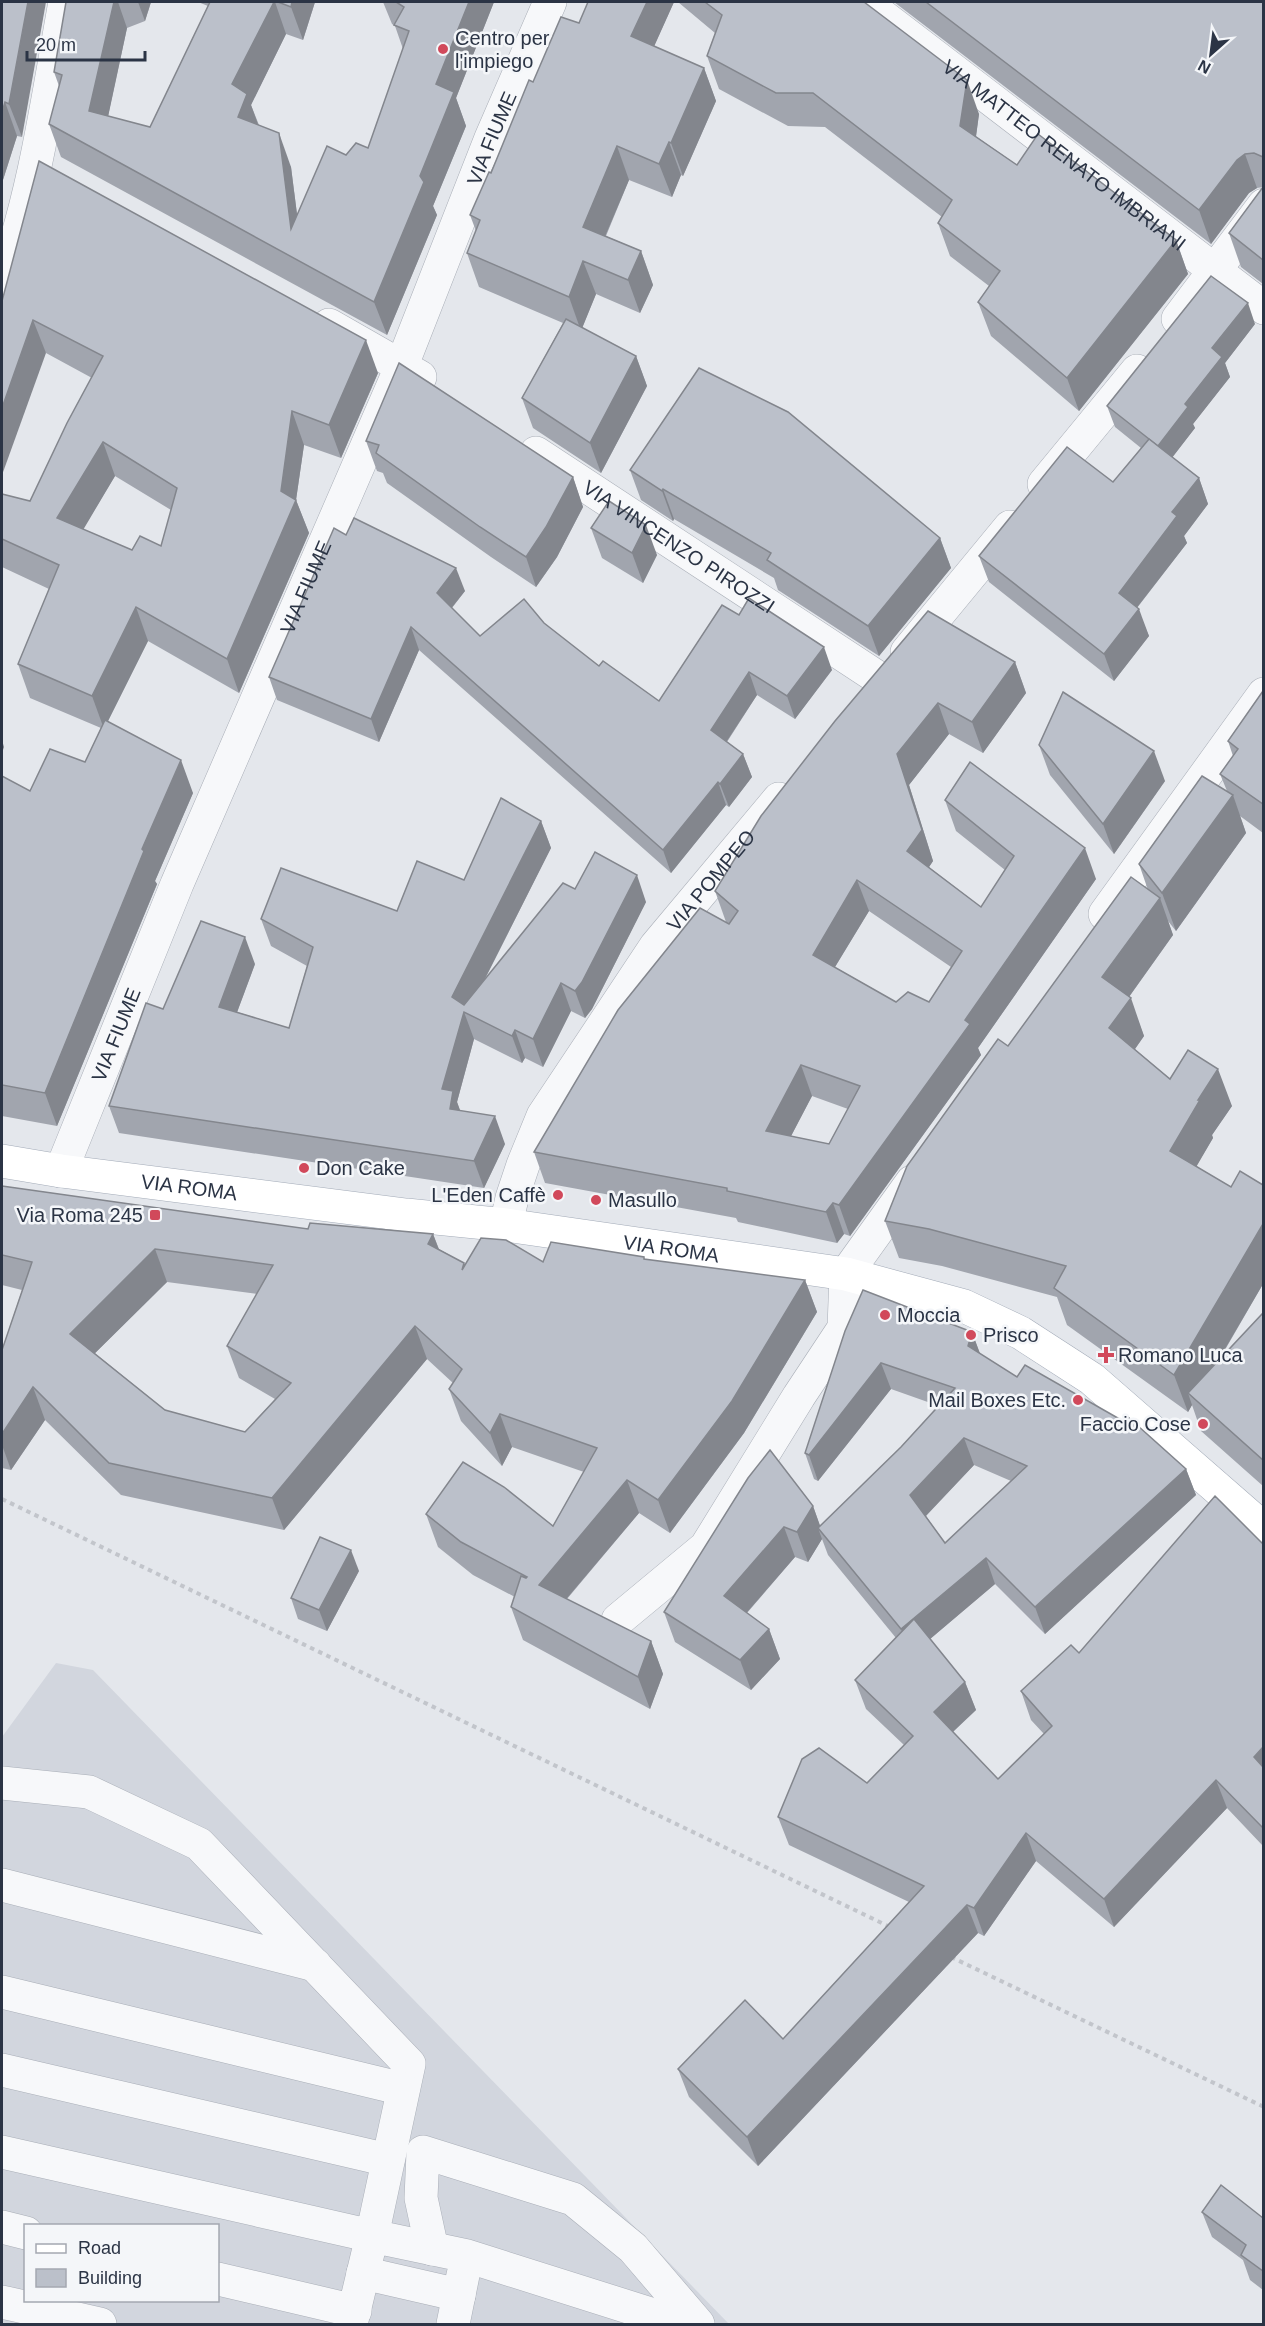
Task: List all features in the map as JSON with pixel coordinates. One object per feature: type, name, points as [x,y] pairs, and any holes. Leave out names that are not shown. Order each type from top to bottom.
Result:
[{"type":"main road","name":"VIA ROMA","points":[[2,1161],[61,1171],[406,1215],[507,1225],[846,1274],[964,1306],[1021,1333],[1092,1379],[1263,1528]]},
{"type":"street","points":[[2,284],[15,248],[36,165],[65,2]]},
{"type":"street","name":"VIA FIUME","points":[[61,1171],[177,884],[402,365],[491,138],[550,2]]},
{"type":"street","name":"VIA MATTEO RENATO IMBRIANI","points":[[864,2],[1263,308]]},
{"type":"street","points":[[36,165],[67,182]]},
{"type":"street","points":[[860,706],[1158,346],[1263,205]]},
{"type":"street","points":[[308,314],[402,365],[442,392]]},
{"type":"street","name":"VIA VINCENZO PIROZZI","points":[[512,438],[883,681]]},
{"type":"street","points":[[1089,937],[1263,694]]},
{"type":"street","name":"VIA POMPEO","points":[[507,1225],[512,1198],[543,1116],[656,946],[800,773]]},
{"type":"street","points":[[618,1620],[706,1547],[799,1396],[844,1328],[846,1274],[928,1160]]},
{"type":"street","points":[[2,1783],[89,1792],[199,1844],[409,2064],[353,2318],[219,2278]]},
{"type":"street","points":[[2,1885],[315,1965]]},
{"type":"street","points":[[2,1992],[404,2089]]},
{"type":"street","points":[[2,2070],[388,2160]]},
{"type":"street","points":[[2,2152],[467,2256],[682,2325]]},
{"type":"street","points":[[432,2249],[421,2198],[423,2152],[573,2199],[633,2248],[698,2325]]},
{"type":"street","points":[[2,2227],[24,2232]]},
{"type":"street","points":[[363,2273],[456,2310],[467,2256]]},
{"type":"street","points":[[2,2302],[99,2325]]},
{"type":"path","points":[[2,1499],[897,1931]]},
{"type":"path","points":[[951,1957],[1263,2108]]},
{"type":"shaded area","points":[[56,1663],[93,1670],[729,2324],[2,2324],[2,1737]]},
{"type":"building","points":[[2,2],[28,2],[9,104],[5,102],[2,112]]},
{"type":"building","points":[[66,2],[114,2],[89,111],[150,127],[210,2],[274,2],[232,84],[247,94],[238,117],[279,133],[291,229],[327,146],[346,155],[356,143],[368,148],[409,31],[394,25],[404,7],[396,2],[469,2],[436,84],[454,92],[420,176],[424,182],[374,302],[49,124],[62,75],[54,72]]},
{"type":"building","points":[[278,2],[292,2],[291,7]]},
{"type":"building","points":[[588,2],[647,2],[631,36],[704,68],[671,143],[669,142],[659,164],[617,146],[583,227],[641,251],[628,280],[583,261],[569,297],[467,253],[480,220],[470,215],[489,172],[491,173],[529,80],[533,82],[561,17],[579,23]]},
{"type":"building","points":[[705,2],[864,2],[967,80],[960,126],[1017,165],[1038,134],[1176,240],[1067,378],[978,302],[1000,271],[938,223],[952,200],[813,93],[776,93],[707,56],[722,15]]},
{"type":"building","points":[[926,2],[1263,2],[1263,157],[1254,153],[1245,154],[1237,160],[1199,210]]},
{"type":"building","points":[[39,161],[366,340],[329,425],[292,411],[281,491],[296,500],[227,659],[136,607],[92,696],[18,664],[59,565],[2,539],[2,494],[30,501],[67,423],[103,356],[33,320],[2,408],[2,301]],"holes":[[[103,442],[177,488],[161,546],[140,536],[132,550],[57,518]]]},
{"type":"building","points":[[1263,187],[1263,260],[1229,233]]},
{"type":"building","points":[[1211,276],[1248,303],[1212,348],[1222,357],[1185,404],[1188,407],[1158,446],[1107,406]]},
{"type":"building","points":[[566,319],[636,356],[590,443],[522,398]]},
{"type":"building","points":[[399,363],[573,477],[546,527],[526,557],[376,453],[379,445],[366,441]]},
{"type":"building","points":[[699,368],[788,412],[940,538],[868,626],[767,560],[771,553],[663,489],[662,491],[630,470]]},
{"type":"building","points":[[1149,439],[1199,478],[1172,512],[1177,516],[1119,593],[1139,609],[1104,654],[979,556],[1067,447],[1113,482]]},
{"type":"building","points":[[609,501],[646,525],[632,553],[591,528]]},
{"type":"building","points":[[354,518],[456,568],[437,593],[480,636],[524,599],[544,623],[599,666],[603,661],[659,701],[722,605],[739,615],[749,598],[824,647],[787,696],[749,672],[711,730],[743,754],[663,850],[411,627],[371,719],[269,677],[334,528],[346,535]]},
{"type":"building","points":[[928,611],[1015,662],[972,722],[938,703],[897,754],[922,830],[907,851],[981,907],[1014,856],[945,800],[970,762],[1085,848],[965,1020],[970,1024],[839,1205],[833,1203],[826,1212],[727,1191],[727,1188],[534,1152],[618,1010],[700,908],[729,924],[738,911],[715,891],[761,816],[835,721]],"holes":[[[857,880],[962,951],[929,1002],[908,992],[896,1002],[813,955]],[[801,1065],[860,1086],[829,1144],[766,1131]]]},
{"type":"building","points":[[1263,691],[1263,804],[1220,774],[1238,749],[1228,741]]},
{"type":"building","points":[[1063,692],[1154,751],[1103,824],[1039,745]]},
{"type":"building","points":[[105,720],[181,760],[142,849],[144,851],[45,1093],[2,1085],[2,776],[30,791],[50,749],[85,762]]},
{"type":"building","points":[[1202,776],[1233,795],[1162,893],[1139,864]]},
{"type":"building","points":[[501,798],[541,821],[452,997],[464,1005],[563,883],[575,889],[595,852],[637,875],[582,982],[575,991],[561,983],[533,1039],[515,1030],[512,1036],[464,1012],[442,1089],[453,1091],[450,1109],[495,1116],[474,1161],[109,1106],[146,1003],[163,1009],[201,921],[245,937],[219,1007],[289,1028],[313,947],[261,919],[281,868],[397,911],[417,861],[464,880]]},
{"type":"building","points":[[1131,877],[1160,898],[1102,977],[1131,998],[1109,1028],[1170,1079],[1188,1050],[1218,1069],[1170,1151],[1231,1187],[1240,1171],[1263,1185],[1263,1224],[1174,1375],[1054,1288],[1066,1266],[929,1229],[885,1221],[907,1166],[998,1039],[1008,1046]]},
{"type":"building","points":[[2,1186],[308,1229],[310,1223],[433,1234],[428,1244],[464,1263],[462,1270],[481,1238],[506,1240],[543,1262],[551,1242],[644,1257],[644,1259],[805,1280],[732,1401],[658,1500],[627,1480],[539,1585],[651,1641],[638,1677],[511,1607],[521,1576],[527,1577],[461,1542],[426,1514],[463,1462],[504,1487],[553,1526],[597,1448],[500,1414],[490,1433],[449,1389],[462,1369],[415,1326],[272,1498],[109,1463],[33,1387],[2,1434],[2,1350],[32,1262],[2,1255]],"holes":[[[155,1249],[273,1265],[227,1346],[291,1383],[245,1432],[165,1410],[70,1334]]]},
{"type":"building","points":[[863,1290],[972,1332],[968,1346],[1017,1377],[1025,1365],[1123,1421],[1128,1417],[1186,1469],[1035,1607],[986,1558],[901,1629],[818,1528],[901,1447],[955,1388],[881,1363],[809,1455],[805,1453],[845,1331]],"holes":[[[964,1438],[1027,1466],[945,1543],[910,1495]]]},
{"type":"building","points":[[1263,1313],[1263,1460],[1188,1393]]},
{"type":"building","points":[[770,1450],[813,1506],[797,1532],[784,1527],[724,1596],[769,1629],[740,1660],[664,1612],[748,1478]]},
{"type":"building","points":[[1215,1496],[1263,1544],[1263,1747],[1254,1757],[1263,1767],[1263,1828],[1216,1780],[1104,1899],[1026,1833],[974,1908],[967,1905],[747,2137],[678,2069],[745,2000],[783,2039],[924,1886],[778,1817],[802,1759],[819,1748],[867,1783],[913,1736],[855,1680],[914,1619],[965,1682],[934,1712],[998,1779],[1052,1726],[1021,1691],[1071,1645],[1079,1653]]},
{"type":"building","points":[[320,1537],[351,1550],[319,1610],[291,1598]]},
{"type":"building","points":[[1221,2185],[1263,2218],[1263,2271],[1241,2255],[1246,2245],[1202,2212]]},
{"type":"place","name":"Centro per l'impiego","points":[[443,49]]},
{"type":"place","name":"Don Cake","points":[[304,1168]]},
{"type":"place","name":"L'Eden Caffè","points":[[558,1195]]},
{"type":"place","name":"Masullo","points":[[596,1200]]},
{"type":"place","name":"Via Roma 245","points":[[155,1215]]},
{"type":"place","name":"Moccia","points":[[885,1315]]},
{"type":"place","name":"Prisco","points":[[971,1335]]},
{"type":"place","name":"Romano Luca","points":[[1106,1355]]},
{"type":"place","name":"Mail Boxes Etc.","points":[[1078,1400]]},
{"type":"place","name":"Faccio Cose","points":[[1203,1424]]}]
